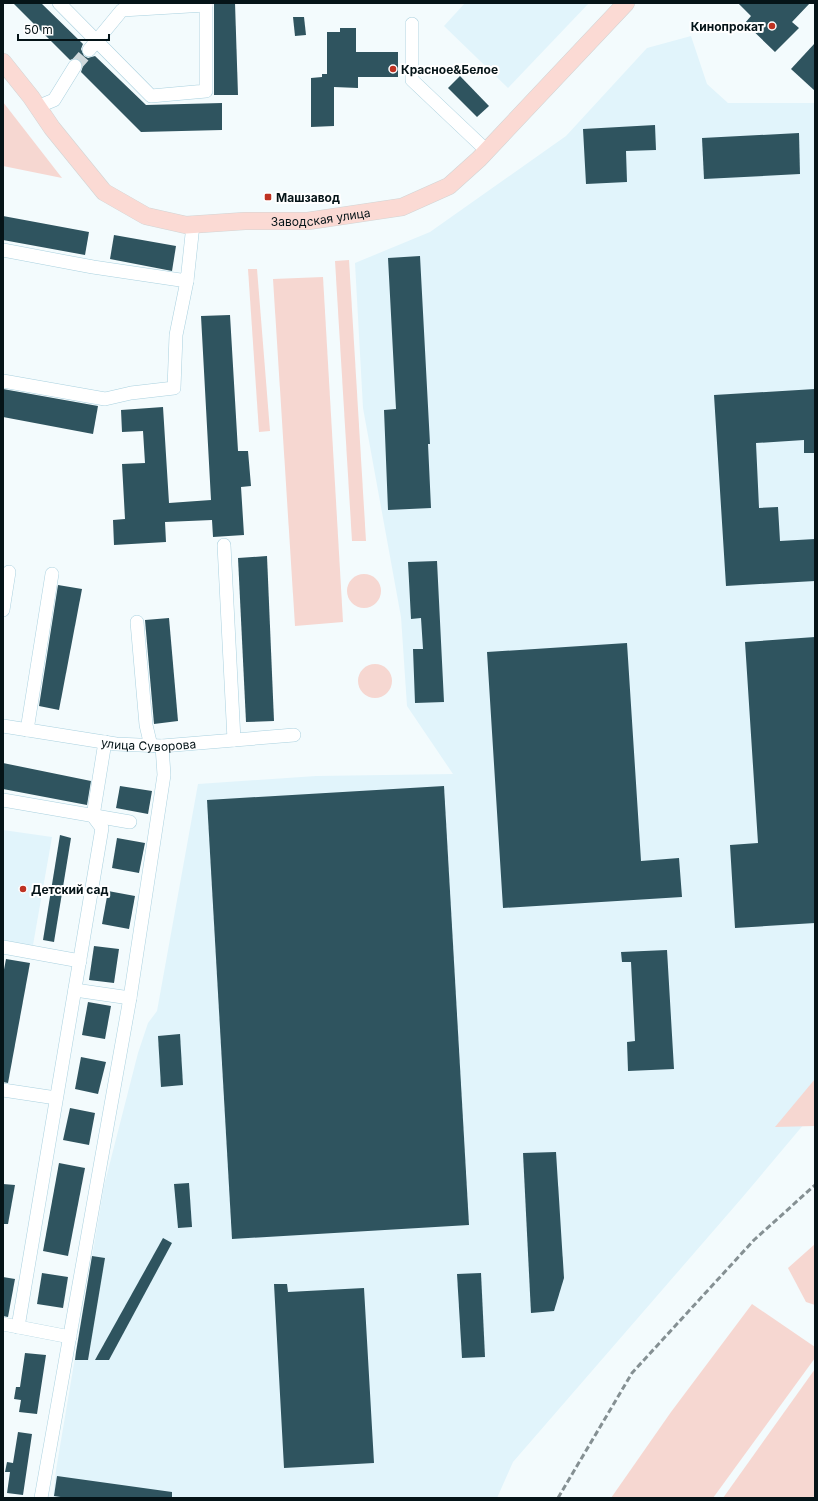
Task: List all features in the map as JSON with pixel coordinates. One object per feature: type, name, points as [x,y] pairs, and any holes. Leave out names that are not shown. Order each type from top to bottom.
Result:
[{"type":"main road","name":"Заводская улица","points":[[3,62],[31,96],[52,128],[104,192],[146,216],[186,225],[245,221],[308,221],[402,207],[449,186],[487,151],[626,3]]},
{"type":"street","points":[[59,3],[93,46],[152,96],[206,91],[206,4],[122,7],[93,46]]},
{"type":"street","points":[[412,24],[412,80],[487,151]]},
{"type":"street","points":[[37,107],[54,100],[75,66]]},
{"type":"street","points":[[3,381],[104,399],[131,393],[174,388],[176,335],[187,281],[193,225]]},
{"type":"street","points":[[3,250],[93,267],[187,281]]},
{"type":"street","points":[[224,546],[234,740]]},
{"type":"street","points":[[3,610],[9,572]]},
{"type":"street","points":[[27,730],[52,574]]},
{"type":"street","points":[[41,1498],[130,998],[164,774],[157,746],[146,725],[136,622]]},
{"type":"street","name":"улица Суворова","points":[[3,726],[105,742],[157,746],[294,735]]},
{"type":"street","points":[[18,1327],[102,828],[93,816],[105,742]]},
{"type":"street","points":[[3,800],[130,822]]},
{"type":"street","points":[[3,948],[80,961]]},
{"type":"street","points":[[75,990],[130,998]]},
{"type":"street","points":[[3,1090],[56,1098]]},
{"type":"street","points":[[3,1324],[70,1337]]},
{"type":"shaded area","points":[[465,3],[589,3],[508,88],[444,26]]},
{"type":"shaded area","points":[[691,36],[707,84],[728,103],[815,103],[815,1111],[741,1199],[513,1462],[497,1498],[53,1498],[56,1470],[104,1186],[138,1053],[148,1023],[157,1011],[198,784],[316,776],[453,774],[407,706],[401,617],[363,408],[355,263],[430,232],[566,136],[647,48]]},
{"type":"shaded area","points":[[3,102],[62,178],[3,166]]},
{"type":"shaded area","points":[[349,260],[366,541],[352,541],[335,261]]},
{"type":"shaded area","points":[[248,269],[257,269],[270,431],[259,432]]},
{"type":"shaded area","points":[[323,277],[343,622],[295,626],[273,279]]},
{"type":"shaded area","points":[[367,574],[376,579],[380,584],[380,598],[376,603],[371,607],[361,608],[357,607],[348,598],[347,588],[348,584],[357,575]]},
{"type":"shaded area","points":[[372,664],[378,664],[382,665],[389,671],[392,681],[391,688],[385,695],[378,698],[372,698],[368,697],[361,691],[358,684],[358,678],[359,674],[365,667]]},
{"type":"shaded area","name":"Детский сад","points":[[3,830],[52,837],[33,945],[3,941]]},
{"type":"shaded area","points":[[815,1079],[815,1126],[775,1127]]},
{"type":"shaded area","points":[[815,1244],[815,1305],[806,1302],[788,1268]]},
{"type":"shaded area","points":[[752,1304],[815,1347],[815,1358],[713,1498],[611,1498],[671,1412]]},
{"type":"shaded area","points":[[815,1369],[815,1498],[723,1498]]},
{"type":"building","points":[[13,3],[41,3],[83,44],[81,49],[84,56],[88,58],[95,56],[146,105],[222,103],[222,130],[141,132],[81,72],[83,66],[80,59],[75,58],[70,60]]},
{"type":"building","points":[[214,3],[235,3],[238,95],[214,95]]},
{"type":"building","name":"Кинопрокат","points":[[738,3],[810,3],[792,22],[799,28],[775,52],[745,23],[751,16]]},
{"type":"building","points":[[293,17],[304,17],[306,35],[295,36]]},
{"type":"building","points":[[340,28],[356,28],[356,52],[398,52],[398,77],[358,77],[358,88],[334,87],[334,126],[311,127],[311,78],[322,77],[322,74],[327,74],[327,32],[340,32]]},
{"type":"building","points":[[815,43],[815,91],[791,69]]},
{"type":"building","points":[[460,76],[489,106],[477,117],[448,88]]},
{"type":"building","points":[[655,125],[656,150],[626,151],[627,182],[586,184],[583,129]]},
{"type":"building","points":[[799,133],[800,174],[704,179],[702,138]]},
{"type":"building","points":[[3,216],[89,232],[85,255],[3,240]]},
{"type":"building","points":[[114,235],[176,246],[172,271],[110,259]]},
{"type":"building","points":[[420,256],[430,444],[428,444],[431,508],[388,510],[384,410],[396,409],[388,258]]},
{"type":"building","points":[[230,315],[238,451],[248,451],[251,486],[241,487],[244,535],[213,537],[212,520],[165,522],[166,542],[114,545],[113,520],[125,519],[122,464],[145,463],[143,431],[122,432],[121,410],[163,407],[169,503],[211,500],[201,316]]},
{"type":"building","points":[[3,389],[98,406],[93,434],[3,417]]},
{"type":"building","points":[[815,389],[815,453],[804,453],[804,440],[756,443],[759,508],[778,507],[780,541],[815,539],[815,581],[726,586],[714,395]]},
{"type":"building","points":[[267,556],[274,721],[246,722],[238,558]]},
{"type":"building","points":[[437,561],[444,702],[415,703],[413,649],[423,649],[421,618],[411,619],[408,562]]},
{"type":"building","points":[[58,585],[82,589],[59,710],[39,706]]},
{"type":"building","points":[[169,618],[178,721],[154,724],[145,620]]},
{"type":"building","points":[[815,637],[815,923],[735,928],[730,845],[758,843],[745,642]]},
{"type":"building","points":[[627,643],[641,861],[679,858],[682,897],[503,908],[487,652]]},
{"type":"building","points":[[3,763],[91,781],[87,805],[3,789]]},
{"type":"building","points":[[120,786],[152,791],[148,814],[116,808]]},
{"type":"building","points":[[444,786],[469,1225],[232,1239],[207,800]]},
{"type":"building","points":[[60,835],[71,838],[54,942],[43,940]]},
{"type":"building","points":[[117,838],[145,843],[139,873],[112,868]]},
{"type":"building","points":[[108,891],[135,896],[129,929],[102,924]]},
{"type":"building","points":[[94,946],[119,949],[114,983],[89,980]]},
{"type":"building","points":[[667,950],[674,1069],[628,1071],[627,1042],[635,1041],[631,962],[622,962],[621,952]]},
{"type":"building","points":[[6,959],[30,963],[8,1083],[3,1082],[3,975]]},
{"type":"building","points":[[88,1002],[111,1006],[105,1039],[82,1035]]},
{"type":"building","points":[[180,1034],[183,1085],[161,1087],[158,1036]]},
{"type":"building","points":[[81,1057],[106,1062],[98,1094],[75,1089]]},
{"type":"building","points":[[70,1108],[95,1113],[89,1145],[63,1140]]},
{"type":"building","points":[[556,1152],[564,1278],[554,1311],[531,1313],[523,1153]]},
{"type":"building","points":[[59,1163],[85,1168],[68,1256],[43,1251]]},
{"type":"building","points":[[189,1183],[192,1227],[178,1228],[174,1184]]},
{"type":"building","points":[[3,1184],[15,1185],[8,1224],[3,1224]]},
{"type":"building","points":[[163,1238],[172,1243],[109,1360],[95,1360]]},
{"type":"building","points":[[92,1256],[105,1258],[88,1360],[75,1360],[76,1352]]},
{"type":"building","points":[[42,1273],[68,1277],[63,1308],[37,1304]]},
{"type":"building","points":[[481,1273],[485,1357],[462,1358],[457,1274]]},
{"type":"building","points":[[3,1277],[15,1279],[8,1317],[3,1316]]},
{"type":"building","points":[[274,1284],[287,1284],[288,1292],[364,1288],[374,1463],[284,1468]]},
{"type":"building","points":[[25,1353],[46,1355],[37,1414],[19,1412],[21,1400],[14,1399],[16,1387],[20,1387]]},
{"type":"building","points":[[18,1432],[32,1434],[23,1495],[7,1493],[10,1472],[5,1472],[7,1462],[13,1463]]},
{"type":"building","points":[[57,1476],[172,1492],[172,1498],[67,1498],[54,1496]]},
{"type":"tunnel","points":[[75,66],[89,50]]},
{"type":"railway","points":[[558,1498],[632,1373],[754,1240],[815,1185]]},
{"type":"place","name":"Кинопрокат","points":[[772,26]]},
{"type":"place","name":"Красное&Белое","points":[[393,69]]},
{"type":"place","name":"Машзавод","points":[[268,197]]},
{"type":"place","name":"Детский сад","points":[[23,889]]}]
